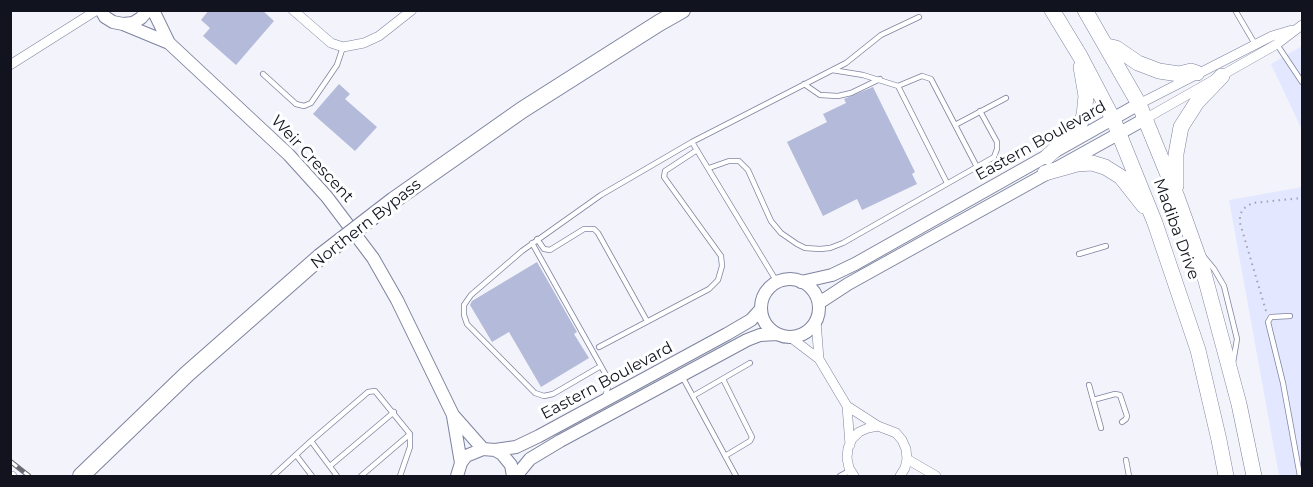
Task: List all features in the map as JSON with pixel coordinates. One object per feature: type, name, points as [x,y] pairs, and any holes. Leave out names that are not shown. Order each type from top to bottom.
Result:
[{"type":"highway","name":"Northern Bypass","points":[[81,477],[187,374],[321,258],[394,200],[522,110],[682,10]]},
{"type":"main road","name":"Madiba Drive","points":[[1052,10],[1080,56],[1117,126],[1155,223],[1198,350],[1226,477]]},
{"type":"main road","name":"Madiba Drive","points":[[1085,10],[1139,105],[1177,197],[1203,270],[1231,372],[1254,477]]},
{"type":"main road","points":[[1107,46],[1116,48],[1138,63],[1159,71],[1179,74],[1191,71],[1197,74]]},
{"type":"main road","points":[[1047,157],[1077,129],[1084,116],[1086,96],[1080,56]]},
{"type":"main road","points":[[1177,197],[1176,154],[1181,127],[1197,102],[1222,76]]},
{"type":"main road","points":[[1045,173],[1077,164],[1106,167],[1121,177],[1155,223]]},
{"type":"street","points":[[10,65],[99,10],[113,22],[169,43]]},
{"type":"street","points":[[123,24],[133,23],[148,10]]},
{"type":"street","points":[[153,10],[169,43]]},
{"type":"street","points":[[293,10],[331,43],[343,47],[364,43],[378,36],[412,10]]},
{"type":"street","name":"Eastern Boulevard","points":[[489,449],[526,443],[727,334],[751,320],[761,309],[765,293],[777,282],[785,280],[801,282],[832,275],[848,268],[1047,157],[1117,126],[1145,119],[1222,76],[1274,40],[1300,27]]},
{"type":"street","name":"Eastern Boulevard","points":[[819,303],[848,284],[1045,173],[1117,126],[1139,105],[1255,44],[1274,40]]},
{"type":"street","name":"Weir Crescent","points":[[169,43],[289,155],[327,197],[373,258],[397,300],[453,415]]},
{"type":"street","points":[[801,282],[809,286],[819,303],[816,321],[819,359]]},
{"type":"street","points":[[761,309],[765,324],[777,334]]},
{"type":"street","points":[[790,337],[803,334],[816,321]]},
{"type":"street","name":"Eastern Boulevard","points":[[515,477],[536,455],[747,340],[760,335],[777,334],[790,337]]},
{"type":"street","points":[[790,337],[819,359],[847,406],[850,445],[847,458],[852,473]]},
{"type":"street","points":[[847,406],[878,426],[896,433],[902,440],[907,459],[900,477]]},
{"type":"street","points":[[453,415],[489,449],[507,459],[515,477]]},
{"type":"street","points":[[453,415],[461,463],[457,477]]},
{"type":"street","points":[[850,445],[859,432],[878,426]]},
{"type":"street","points":[[461,463],[474,451],[489,449]]},
{"type":"street","points":[[907,459],[936,477]]},
{"type":"lane","points":[[1235,10],[1255,44]]},
{"type":"lane","points":[[601,366],[553,394],[539,395],[523,382],[467,324],[463,310],[471,295],[535,241],[633,174],[832,70],[860,53],[881,35],[919,17]]},
{"type":"lane","points":[[1274,40],[1302,81]]},
{"type":"lane","points":[[263,74],[296,104],[304,106],[311,103],[337,65],[343,47]]},
{"type":"lane","points":[[832,70],[880,79],[898,86],[947,183]]},
{"type":"lane","points":[[898,86],[918,77],[928,77],[977,167]]},
{"type":"lane","points":[[804,84],[820,94],[837,96],[851,93],[880,79]]},
{"type":"lane","points":[[955,125],[1006,98]]},
{"type":"lane","points":[[709,168],[739,161],[744,165],[771,221],[781,233],[797,244],[812,249],[830,248],[843,243],[994,157],[997,142],[980,111]]},
{"type":"lane","points":[[692,142],[777,282]]},
{"type":"lane","points":[[599,347],[709,289],[721,273],[721,256],[664,177],[665,171],[697,150]]},
{"type":"lane","points":[[535,241],[544,249],[550,250],[584,229],[594,229],[647,321]]},
{"type":"lane","points":[[535,241],[606,375],[608,387],[603,402]]},
{"type":"lane","points":[[1079,254],[1106,246]]},
{"type":"lane","points":[[1290,316],[1271,317],[1268,320],[1300,459],[1300,477]]},
{"type":"lane","points":[[693,396],[750,363]]},
{"type":"lane","points":[[681,375],[736,477]]},
{"type":"lane","points":[[723,379],[752,437],[750,441],[725,456]]},
{"type":"lane","points":[[1089,385],[1101,428]]},
{"type":"lane","points":[[275,476],[311,441],[372,391],[377,392],[410,434],[410,447],[400,477]]},
{"type":"lane","points":[[1093,400],[1119,394],[1127,416],[1122,422]]},
{"type":"lane","points":[[330,466],[394,412]]},
{"type":"lane","points":[[361,476],[410,434]]},
{"type":"lane","points":[[311,441],[337,477]]},
{"type":"lane","points":[[296,455],[312,477]]},
{"type":"lane","points":[[1126,460],[1129,477]]},
{"type":"lane","points":[[840,477],[852,473]]},
{"type":"path","points":[[1268,320],[1240,223],[1240,215],[1243,209],[1252,203],[1302,198]]},
{"type":"shaded area","points":[[1302,46],[1302,130],[1271,64]]},
{"type":"shaded area","points":[[1302,187],[1302,476],[1279,476],[1229,200]]},
{"type":"building","points":[[209,10],[262,10],[274,21],[236,65],[203,36],[210,28],[201,20]]},
{"type":"building","points":[[339,84],[350,94],[345,99],[377,127],[355,151],[313,114]]},
{"type":"building","points":[[873,87],[915,172],[912,174],[917,184],[862,210],[857,199],[823,216],[787,142],[827,122],[823,114],[846,103],[844,99]]},
{"type":"building","points":[[537,262],[577,332],[574,334],[589,358],[541,387],[509,332],[492,342],[470,305],[472,301]]},
{"type":"railway","points":[[10,461],[29,476]]}]
